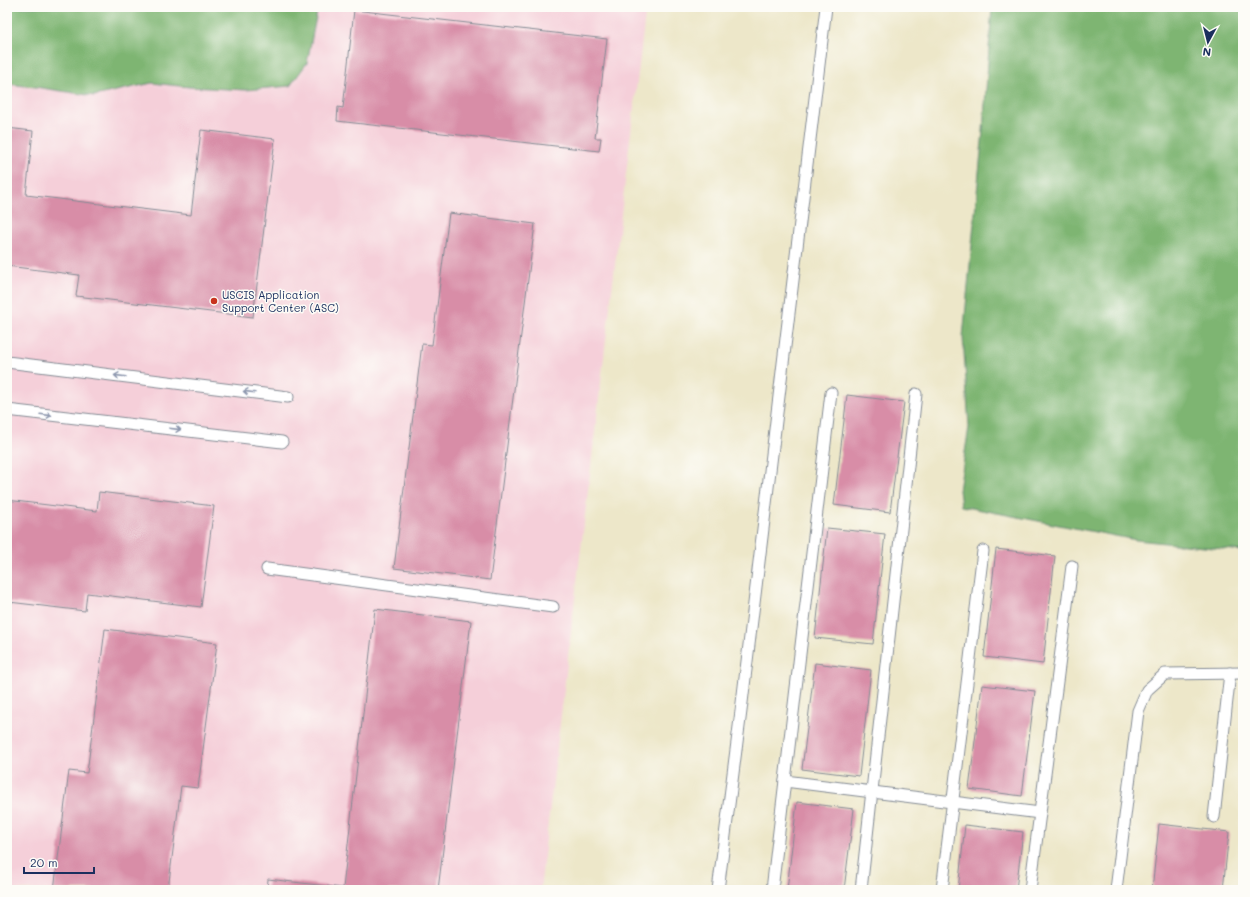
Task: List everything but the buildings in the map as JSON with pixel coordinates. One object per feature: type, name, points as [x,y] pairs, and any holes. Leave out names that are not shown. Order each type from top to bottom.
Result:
[{"type":"lane","points":[[718,890],[826,7]]},
{"type":"lane","points":[[7,362],[288,397]]},
{"type":"lane","points":[[772,890],[832,393]]},
{"type":"lane","points":[[861,890],[916,394]]},
{"type":"lane","points":[[7,410],[282,442]]},
{"type":"lane","points":[[942,890],[983,551]]},
{"type":"lane","points":[[1030,890],[1072,566]]},
{"type":"lane","points":[[267,569],[553,607]]},
{"type":"lane","points":[[1214,817],[1230,673]]},
{"type":"lane","points":[[1116,890],[1138,711],[1147,690],[1165,674],[1243,673]]},
{"type":"lane","points":[[785,780],[1040,813]]},
{"type":"shaded area","points":[[7,7],[646,7],[540,890],[7,890]]},
{"type":"green space","points":[[7,7],[318,7],[307,63],[290,86],[246,90],[189,87],[152,83],[94,96],[7,84]]},
{"type":"green space","points":[[992,7],[1243,7],[1243,551],[1136,540],[961,506],[959,490],[969,427],[963,337],[983,131]]},
{"type":"place","name":"USCIS Application Support Center (ASC)","points":[[214,301]]}]
